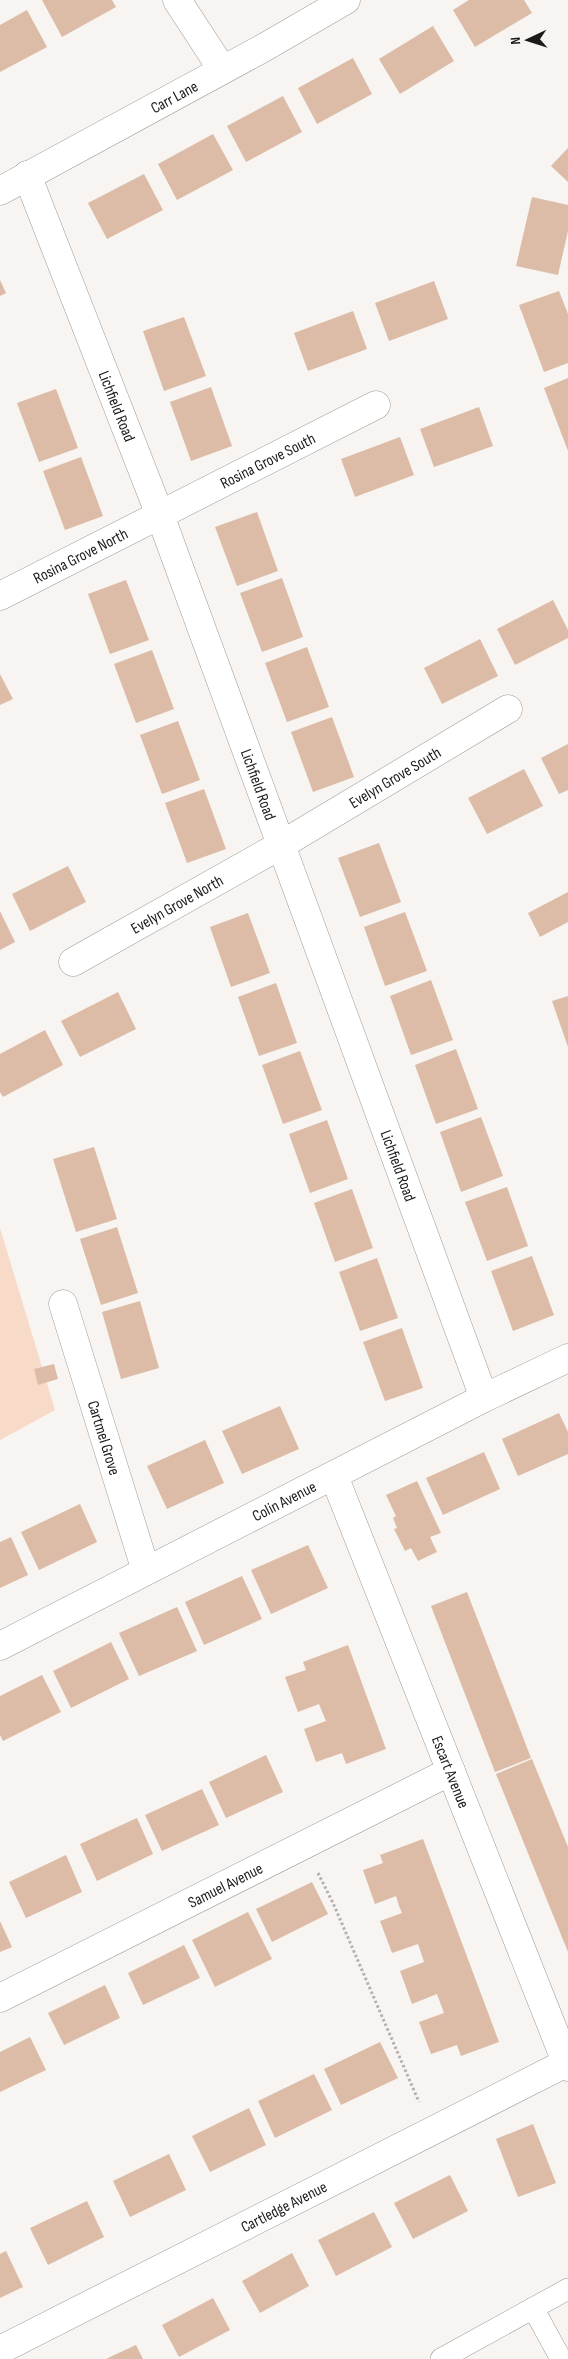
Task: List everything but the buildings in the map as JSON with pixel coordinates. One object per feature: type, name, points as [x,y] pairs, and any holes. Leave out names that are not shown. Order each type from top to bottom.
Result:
[{"type":"street","points":[[177,0],[222,70]]},
{"type":"street","name":"Carr Lane","points":[[0,191],[346,0]]},
{"type":"street","name":"Lichfield Road","points":[[27,175],[160,515],[484,1398]]},
{"type":"street","name":"Rosina Grove South","points":[[160,515],[376,405]]},
{"type":"street","name":"Rosina Grove North","points":[[0,596],[160,515]]},
{"type":"street","name":"Evelyn Grove South","points":[[281,845],[508,709]]},
{"type":"street","name":"Evelyn Grove North","points":[[72,962],[281,845]]},
{"type":"street","name":"Cartmel Grove","points":[[63,1304],[146,1570]]},
{"type":"street","name":"Colin Avenue","points":[[0,1646],[484,1398],[568,1358]]},
{"type":"street","name":"Escart Avenue","points":[[334,1476],[567,2065]]},
{"type":"street","name":"Samuel Avenue","points":[[0,1998],[451,1772]]},
{"type":"street","name":"Cartledge Avenue","points":[[0,2350],[431,2131],[567,2065]]},
{"type":"lane","points":[[441,2359],[568,2289]]},
{"type":"lane","points":[[533,2308],[561,2359]]},
{"type":"path","points":[[304,1846],[333,1903],[431,2131]]},
{"type":"shaded area","points":[[0,1228],[55,1410],[0,1440]]}]
